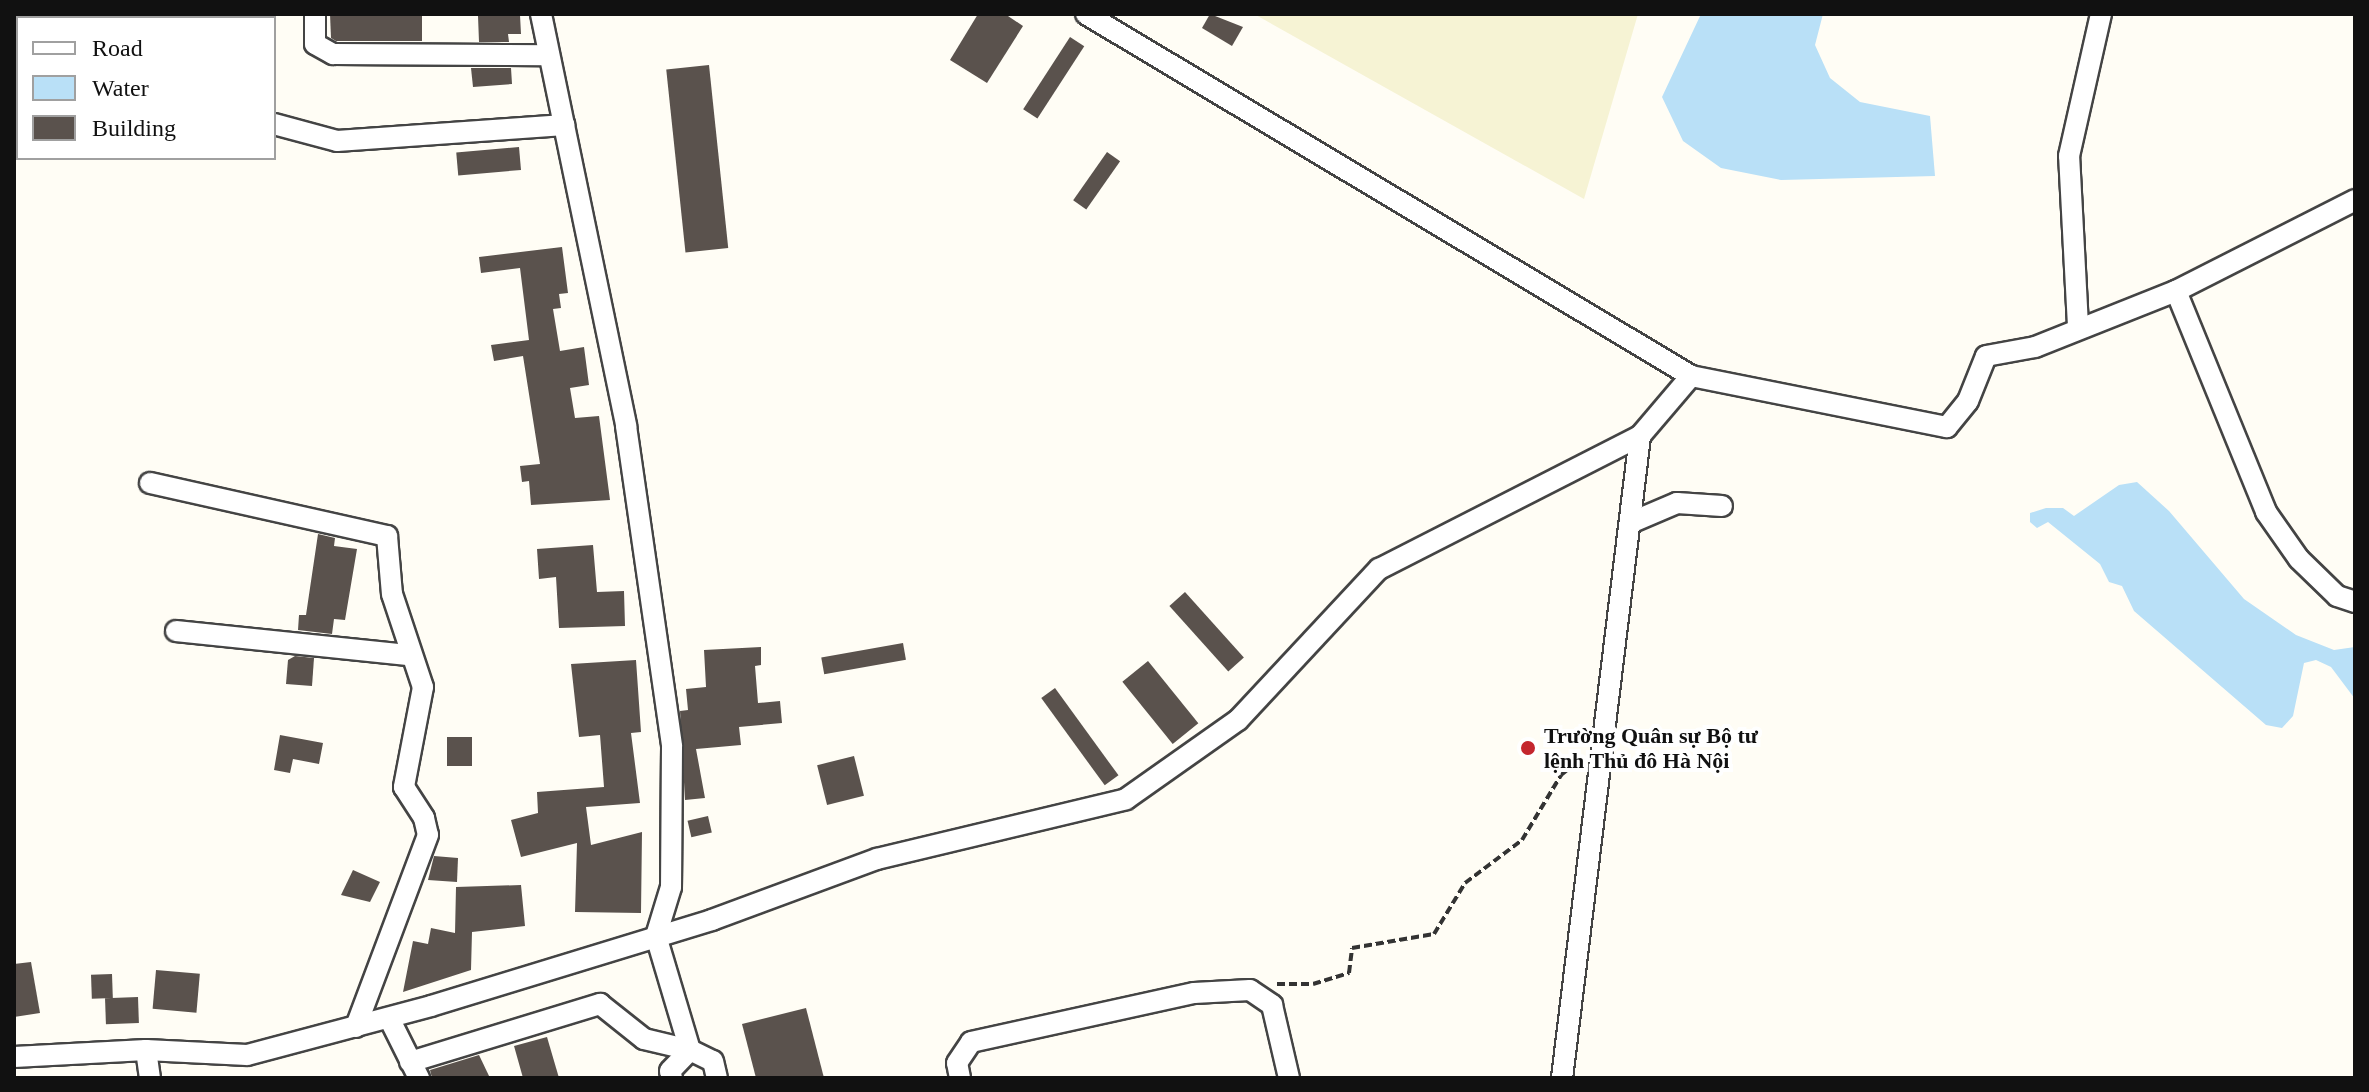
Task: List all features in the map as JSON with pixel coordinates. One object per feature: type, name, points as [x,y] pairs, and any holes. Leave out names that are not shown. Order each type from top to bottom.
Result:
[{"type":"street","points":[[315,14],[315,44],[333,54],[549,55]]},
{"type":"street","points":[[541,14],[626,426],[672,747],[671,887],[656,936],[690,1050]]},
{"type":"street","points":[[1086,14],[1691,376],[1947,427],[1968,401],[1986,356],[2035,347],[2078,326],[2176,291],[2355,200]]},
{"type":"street","points":[[2078,326],[2069,156],[2101,14]]},
{"type":"street","points":[[276,125],[337,141],[564,125]]},
{"type":"street","points":[[2176,291],[2266,512],[2299,559],[2337,596],[2355,602]]},
{"type":"street","points":[[14,1057],[146,1050],[247,1055],[389,1018],[656,936],[877,859],[1126,799],[1238,720],[1379,569],[1640,436],[1691,376]]},
{"type":"street","points":[[1562,1078],[1640,436]]},
{"type":"street","points":[[150,483],[379,530],[387,536],[390,583],[404,616],[410,655],[424,702],[404,787],[424,818],[428,835],[356,1027]]},
{"type":"street","points":[[1630,523],[1677,503],[1722,506]]},
{"type":"street","points":[[176,631],[410,655]]},
{"type":"street","points":[[960,1078],[957,1063],[971,1042],[1194,993],[1250,990],[1272,1005],[1289,1078]]},
{"type":"street","points":[[389,1018],[414,1070],[600,1004],[644,1039],[690,1050],[713,1061],[717,1078]]},
{"type":"street","points":[[146,1050],[150,1078]]},
{"type":"street","points":[[672,1078],[670,1071],[690,1050]]},
{"type":"path","points":[[1250,990],[1293,981],[1313,984],[1349,973],[1352,948],[1434,934],[1465,883],[1522,840],[1561,775],[1604,740]]},
{"type":"shaded area","points":[[1254,14],[1638,14],[1584,199]]},
{"type":"water","points":[[1701,14],[1823,14],[1815,45],[1830,78],[1860,102],[1930,116],[1935,176],[1781,180],[1721,168],[1683,141],[1662,97]]},
{"type":"water","points":[[2137,482],[2169,511],[2244,599],[2296,635],[2334,650],[2355,647],[2355,699],[2331,667],[2316,660],[2304,663],[2293,716],[2282,728],[2266,725],[2134,611],[2122,586],[2109,582],[2100,564],[2048,522],[2037,528],[2030,522],[2030,513],[2046,508],[2063,508],[2074,516],[2119,485]]},
{"type":"building","points":[[330,14],[422,14],[422,41],[336,41],[331,38]]},
{"type":"building","points":[[978,14],[1005,14],[1023,26],[987,83],[950,60]]},
{"type":"building","points":[[1210,14],[1243,27],[1232,46],[1202,28]]},
{"type":"building","points":[[520,15],[521,34],[508,34],[509,42],[479,42],[478,16]]},
{"type":"building","points":[[1070,37],[1084,46],[1037,118],[1023,109]]},
{"type":"building","points":[[709,65],[728,248],[685,252],[666,69]]},
{"type":"building","points":[[471,68],[511,68],[512,84],[473,87]]},
{"type":"building","points":[[519,147],[521,170],[458,175],[456,152]]},
{"type":"building","points":[[1107,152],[1120,161],[1086,210],[1073,200]]},
{"type":"building","points":[[562,247],[568,293],[559,294],[561,308],[553,309],[560,351],[584,347],[589,385],[570,388],[575,418],[599,416],[610,500],[531,505],[529,481],[522,482],[520,466],[540,464],[523,356],[494,361],[491,345],[529,340],[520,268],[481,273],[479,257]]},
{"type":"building","points":[[318,534],[335,538],[334,546],[357,549],[345,620],[334,619],[332,634],[298,630],[299,615],[306,615]]},
{"type":"building","points":[[593,545],[597,592],[624,591],[625,626],[559,628],[556,577],[539,579],[537,549]]},
{"type":"building","points":[[1185,592],[1244,657],[1228,671],[1169,606]]},
{"type":"building","points":[[903,643],[906,660],[824,674],[821,657]]},
{"type":"building","points":[[761,647],[761,665],[755,666],[758,703],[780,701],[782,723],[739,727],[741,745],[696,749],[705,798],[685,800],[680,711],[688,710],[686,689],[706,687],[704,650]]},
{"type":"building","points":[[295,656],[314,658],[312,686],[286,684],[288,660]]},
{"type":"building","points":[[636,660],[641,732],[631,733],[640,803],[586,807],[591,845],[642,832],[641,913],[575,912],[577,843],[521,857],[511,820],[538,813],[537,792],[604,787],[600,735],[579,737],[571,664]]},
{"type":"building","points":[[1148,661],[1198,723],[1173,744],[1122,682]]},
{"type":"building","points":[[1055,688],[1118,775],[1105,785],[1041,698]]},
{"type":"building","points":[[280,735],[323,743],[319,764],[293,759],[290,773],[274,770]]},
{"type":"building","points":[[447,737],[472,737],[472,766],[447,766]]},
{"type":"building","points":[[854,756],[864,796],[827,805],[817,765]]},
{"type":"building","points":[[708,816],[712,833],[691,837],[688,821]]},
{"type":"building","points":[[434,856],[458,858],[457,882],[428,880]]},
{"type":"building","points":[[353,870],[380,882],[370,902],[341,895]]},
{"type":"building","points":[[521,885],[525,926],[472,932],[471,970],[403,992],[413,941],[428,944],[431,928],[455,933],[456,887]]},
{"type":"building","points":[[31,962],[40,1013],[14,1017],[14,964]]},
{"type":"building","points":[[156,970],[200,974],[196,1013],[153,1009]]},
{"type":"building","points":[[112,974],[113,998],[92,999],[91,975]]},
{"type":"building","points":[[138,997],[139,1023],[106,1024],[105,998]]},
{"type":"building","points":[[806,1008],[824,1078],[756,1078],[742,1024]]},
{"type":"building","points":[[547,1037],[559,1078],[523,1078],[514,1046]]},
{"type":"building","points":[[479,1055],[490,1078],[432,1078],[430,1070]]},
{"type":"place","name":"Trường Quân sự Bộ tư lệnh Thủ đô Hà Nội","points":[[1528,748]]}]
